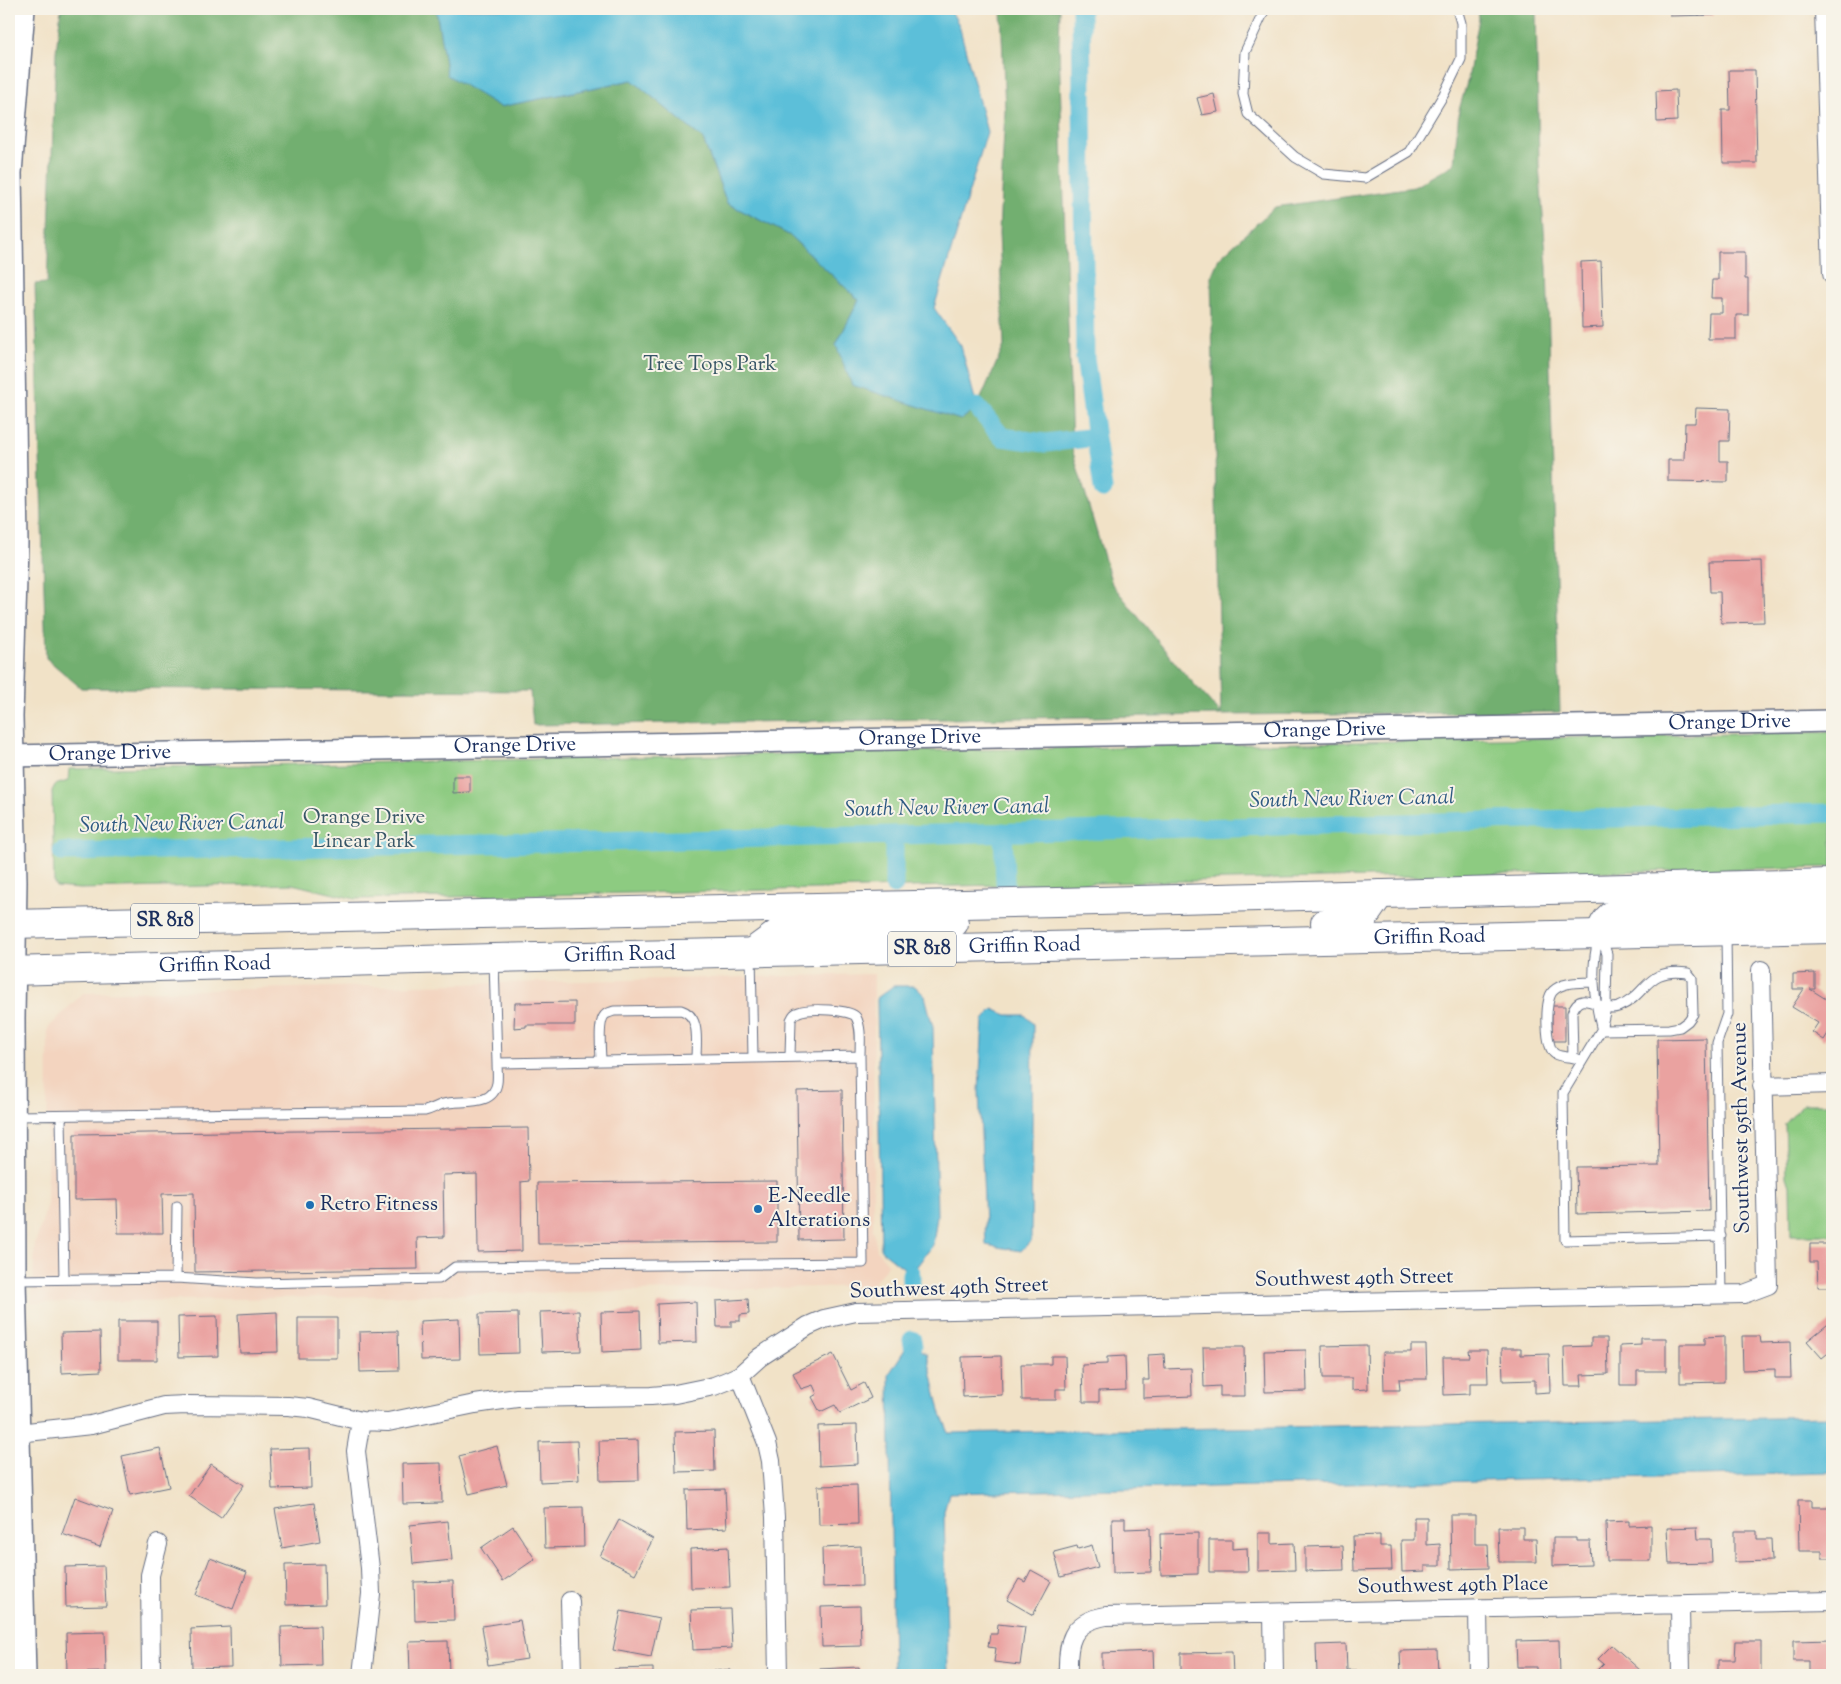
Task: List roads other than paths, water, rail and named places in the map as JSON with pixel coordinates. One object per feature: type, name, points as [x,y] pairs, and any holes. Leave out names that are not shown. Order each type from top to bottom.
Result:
[{"type":"main road","points":[[22,9],[10,173],[15,544],[10,756],[14,881],[11,924],[11,971],[15,1590],[23,1675]]},
{"type":"main road","name":"Griffin Road","points":[[11,924],[1057,902],[1832,883]]},
{"type":"main road","points":[[1108,944],[1151,933],[1359,921],[1380,894]]},
{"type":"main road","points":[[751,953],[785,928],[996,922],[1057,902]]},
{"type":"main road","points":[[1600,934],[1604,922],[1612,913],[1631,908],[1832,904]]},
{"type":"main road","name":"Griffin Road","points":[[11,971],[494,958],[1832,929]]},
{"type":"street","points":[[1824,9],[1832,274]]},
{"type":"street","name":"Orange Drive","points":[[10,756],[1832,721]]},
{"type":"street","name":"Southwest 95th Avenue","points":[[1761,970],[1762,1086],[1768,1285]]},
{"type":"street","points":[[1762,1086],[1832,1084]]},
{"type":"street","name":"Southwest 49th Street","points":[[13,1434],[91,1425],[164,1406],[288,1406],[308,1408],[361,1421],[388,1422],[474,1404],[517,1398],[675,1394],[714,1386],[740,1375],[760,1357],[801,1330],[824,1319],[856,1312],[1721,1295],[1744,1294],[1768,1285]]},
{"type":"street","points":[[740,1375],[767,1443],[771,1461],[775,1517],[778,1675]]},
{"type":"street","points":[[361,1421],[356,1451],[370,1568],[370,1594],[362,1675]]},
{"type":"street","points":[[151,1675],[150,1575],[158,1544]]},
{"type":"street","points":[[570,1601],[572,1675]]},
{"type":"street","name":"Southwest 49th Place","points":[[1068,1675],[1069,1645],[1073,1634],[1094,1618],[1106,1616],[1832,1601]]},
{"type":"street","points":[[1680,1605],[1680,1675]]},
{"type":"street","points":[[1478,1608],[1479,1675]]},
{"type":"street","points":[[1273,1613],[1274,1675]]},
{"type":"lane","points":[[1265,9],[1245,52],[1243,94],[1248,114],[1295,157],[1324,174],[1365,178],[1408,152],[1444,94],[1460,59],[1461,23],[1457,9]]},
{"type":"lane","points":[[1721,1295],[1717,1043],[1727,1014],[1726,931]]},
{"type":"lane","points":[[1600,934],[1594,954],[1594,982],[1595,1003],[1602,1030]]},
{"type":"lane","points":[[1600,934],[1607,954],[1606,1008],[1602,1030],[1563,1093],[1564,1240],[1720,1236]]},
{"type":"lane","points":[[751,953],[754,1058]]},
{"type":"lane","points":[[12,1116],[425,1111],[443,1104],[486,1098],[494,1092],[497,1084],[494,958]]},
{"type":"lane","points":[[1573,1057],[1572,1013],[1574,1006],[1580,1002],[1588,1000],[1606,1008],[1615,1008],[1627,1003],[1651,979],[1663,973],[1688,973],[1692,978],[1693,1014],[1680,1027],[1668,1029],[1602,1030]]},
{"type":"lane","points":[[1583,1061],[1573,1057],[1557,1056],[1551,1050],[1548,1042],[1547,1002],[1551,992],[1558,987],[1567,984],[1594,982]]},
{"type":"lane","points":[[601,1061],[600,1025],[602,1018],[606,1014],[614,1011],[681,1010],[688,1012],[693,1017],[695,1023],[696,1059]]},
{"type":"lane","points":[[13,1280],[176,1278],[257,1284],[439,1279],[455,1267],[863,1263],[860,1029],[855,1016],[844,1011],[804,1010],[794,1015],[791,1020],[790,1056]]},
{"type":"lane","points":[[498,1063],[860,1056]]},
{"type":"lane","points":[[61,1116],[64,1279]]},
{"type":"lane","points":[[176,1206],[176,1278]]},
{"type":"water","points":[[436,9],[950,9],[959,25],[987,132],[934,308],[961,346],[977,407],[961,420],[852,385],[836,345],[859,300],[789,235],[727,203],[703,139],[632,80],[500,107],[447,75]]},
{"type":"water","points":[[893,986],[915,986],[925,996],[933,1027],[937,1216],[933,1245],[911,1274],[881,1250],[877,998]]},
{"type":"water","points":[[993,1009],[1007,1015],[1025,1015],[1033,1024],[1031,1241],[1021,1251],[986,1245],[979,1091],[983,1020]]},
{"type":"water","points":[[907,1346],[916,1346],[927,1354],[940,1411],[949,1433],[1832,1417],[1832,1473],[949,1493],[944,1512],[948,1675],[893,1675],[889,1374]]},
{"type":"waterway","points":[[1081,9],[1085,357],[1103,489]]},
{"type":"waterway","points":[[977,407],[1002,437],[1045,443],[1096,437]]},
{"type":"waterway","name":"South New River Canal","points":[[62,852],[595,842],[1832,813]]},
{"type":"waterway","points":[[1003,832],[1005,882]]},
{"type":"waterway","points":[[894,835],[894,885]]},
{"type":"waterway","points":[[911,1274],[911,1281]]},
{"type":"waterway","points":[[912,1340],[913,1346]]},
{"type":"place","name":"Retro Fitness","points":[[310,1205]]},
{"type":"place","name":"E-Needle Alterations","points":[[758,1209]]},
{"type":"park label","name":"Tree Tops Park","points":[[710,365]]},
{"type":"park label","name":"Orange Drive Linear Park","points":[[364,830]]}]
